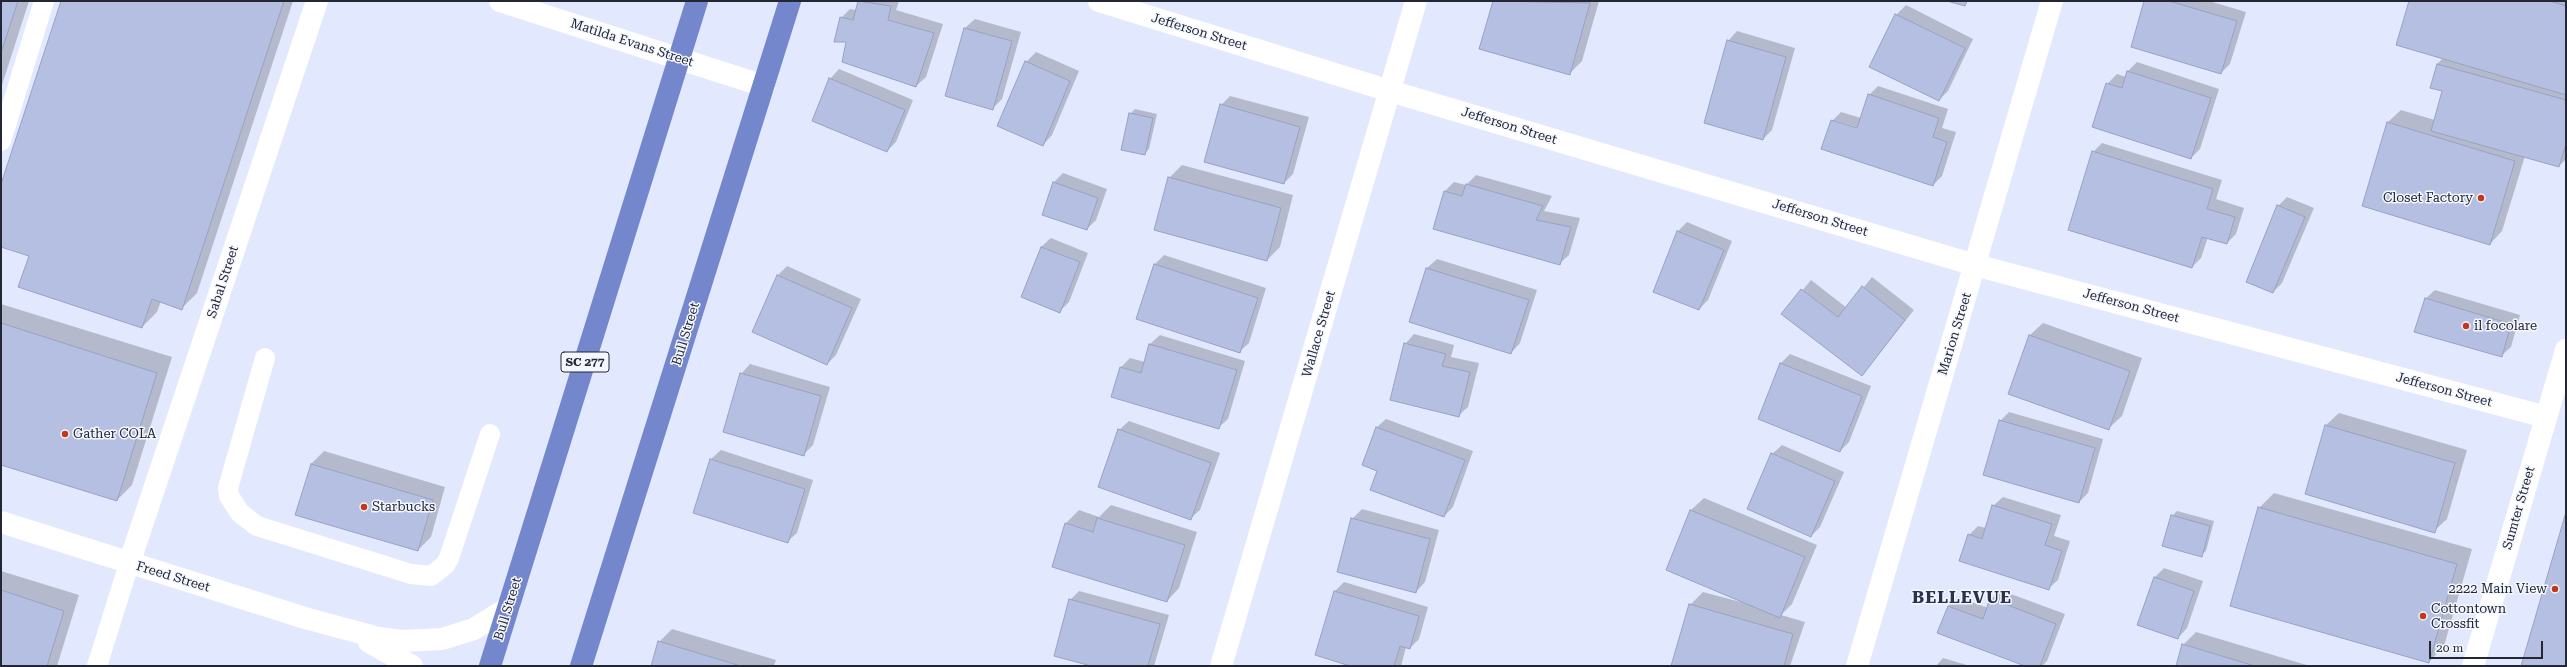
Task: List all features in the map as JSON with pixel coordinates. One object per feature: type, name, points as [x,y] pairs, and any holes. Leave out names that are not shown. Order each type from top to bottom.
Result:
[{"type":"highway","name":"Bull Street","points":[[490,666],[697,1]]},
{"type":"highway","name":"Bull Street","points":[[581,666],[790,1]]},
{"type":"street","name":"Sabal Street","points":[[129,564],[317,1]]},
{"type":"street","name":"Matilda Evans Street","points":[[500,1],[679,57],[764,86]]},
{"type":"street","name":"Jefferson Street","points":[[1098,1],[1390,91],[1976,265],[2546,417]]},
{"type":"street","name":"Wallace Street","points":[[1222,666],[1416,1]]},
{"type":"street","name":"Marion Street","points":[[1856,666],[1976,265],[2052,1]]},
{"type":"street","name":"Sumter Street","points":[[2473,666],[2566,350]]},
{"type":"street","name":"Freed Street","points":[[1,522],[129,564],[346,631],[402,641],[442,639],[474,629],[508,607]]},
{"type":"street","name":"Freed Street","points":[[346,631],[412,666]]},
{"type":"lane","points":[[1,141],[44,1]]},
{"type":"lane","points":[[265,358],[228,488],[229,496],[240,513],[257,526],[411,574],[431,576],[445,565],[449,558],[490,434]]},
{"type":"lane","points":[[97,666],[129,564]]},
{"type":"building","points":[[1,1],[18,1],[1,53]]},
{"type":"building","points":[[61,1],[284,1],[182,310],[152,299],[142,328],[18,287],[29,256],[1,247],[1,184]]},
{"type":"building","points":[[858,1],[891,6],[888,20],[934,33],[916,87],[842,62],[846,42],[834,42],[840,17],[853,20]]},
{"type":"building","points":[[1493,1],[1590,3],[1570,75],[1479,49]]},
{"type":"building","points":[[1947,1],[1967,1],[1965,6]]},
{"type":"building","points":[[2144,1],[2169,1],[2237,21],[2221,74],[2131,47]]},
{"type":"building","points":[[2409,1],[2550,1],[2566,6],[2566,95],[2396,45]]},
{"type":"building","points":[[1895,14],[1965,48],[1939,101],[1869,67]]},
{"type":"building","points":[[964,28],[1012,41],[993,110],[945,96]]},
{"type":"building","points":[[1727,40],[1786,57],[1763,140],[1704,123]]},
{"type":"building","points":[[1025,61],[1070,81],[1043,146],[997,126]]},
{"type":"building","points":[[2437,64],[2566,100],[2566,144],[2559,167],[2431,131],[2442,91],[2430,88]]},
{"type":"building","points":[[2127,71],[2211,98],[2191,159],[2092,127],[2106,83],[2122,88]]},
{"type":"building","points":[[829,78],[905,110],[887,152],[812,121]]},
{"type":"building","points":[[1868,94],[1939,118],[1933,137],[1947,142],[1933,186],[1821,149],[1831,120],[1857,128]]},
{"type":"building","points":[[1220,104],[1300,127],[1284,184],[1204,162]]},
{"type":"building","points":[[1129,113],[1153,118],[1145,155],[1121,150]]},
{"type":"building","points":[[2387,122],[2515,161],[2490,245],[2362,206]]},
{"type":"building","points":[[2092,151],[2213,189],[2207,209],[2235,217],[2227,244],[2202,237],[2192,268],[2068,230]]},
{"type":"building","points":[[1168,177],[1281,208],[1267,261],[1154,230]]},
{"type":"building","points":[[1053,182],[1098,198],[1087,230],[1042,215]]},
{"type":"building","points":[[1466,184],[1543,206],[1536,220],[1571,227],[1560,265],[1433,229],[1444,191],[1462,196]]},
{"type":"building","points":[[2277,205],[2305,217],[2273,293],[2246,282]]},
{"type":"building","points":[[1677,231],[1724,250],[1699,310],[1653,292]]},
{"type":"building","points":[[1041,247],[1080,262],[1060,313],[1021,297]]},
{"type":"building","points":[[1154,264],[1258,298],[1240,353],[1136,319]]},
{"type":"building","points":[[1426,268],[1529,300],[1511,354],[1409,322]]},
{"type":"building","points":[[777,275],[852,308],[827,365],[752,332]]},
{"type":"building","points":[[1862,286],[1905,320],[1862,376],[1781,314],[1801,289],[1838,317]]},
{"type":"building","points":[[2425,298],[2511,324],[2502,357],[2414,332]]},
{"type":"building","points":[[1,323],[157,373],[117,501],[1,465]]},
{"type":"building","points":[[2029,335],[2130,371],[2109,430],[2008,394]]},
{"type":"building","points":[[1404,343],[1446,354],[1442,366],[1470,372],[1459,417],[1390,400]]},
{"type":"building","points":[[1149,344],[1237,370],[1219,429],[1111,397],[1120,367],[1141,373]]},
{"type":"building","points":[[1780,363],[1862,396],[1840,452],[1758,419]]},
{"type":"building","points":[[740,373],[821,396],[804,456],[723,432]]},
{"type":"building","points":[[1999,420],[2095,448],[2079,503],[1983,475]]},
{"type":"building","points":[[2325,425],[2455,463],[2435,533],[2305,494]]},
{"type":"building","points":[[1376,427],[1465,460],[1444,517],[1370,490],[1377,471],[1362,465]]},
{"type":"building","points":[[1118,429],[1211,463],[1191,520],[1098,487]]},
{"type":"building","points":[[1771,453],[1835,481],[1811,537],[1747,509]]},
{"type":"building","points":[[710,459],[805,489],[788,543],[693,513]]},
{"type":"building","name":"Starbucks","points":[[311,464],[433,500],[418,551],[295,515]]},
{"type":"building","points":[[1992,505],[2052,524],[2045,545],[2062,551],[2049,590],[1959,561],[1968,534],[1982,539]]},
{"type":"building","points":[[2258,507],[2457,564],[2429,663],[2230,606]]},
{"type":"building","points":[[1690,510],[1805,557],[1780,618],[1666,570]]},
{"type":"building","name":"2222 Main View","points":[[2566,512],[2566,666],[2521,666]]},
{"type":"building","points":[[2171,515],[2210,526],[2202,557],[2162,546]]},
{"type":"building","points":[[1097,518],[1185,545],[1167,602],[1052,567],[1065,523],[1093,532]]},
{"type":"building","points":[[1351,518],[1430,539],[1416,593],[1337,572]]},
{"type":"building","points":[[2154,577],[2194,591],[2178,639],[2137,625]]},
{"type":"building","points":[[1,590],[64,611],[47,666],[1,666]]},
{"type":"building","points":[[1334,591],[1419,616],[1410,649],[1400,646],[1394,666],[1350,666],[1315,655]]},
{"type":"building","points":[[1990,598],[2056,624],[2040,666],[2025,666],[1937,633],[1948,606],[1983,619]]},
{"type":"building","points":[[1069,599],[1160,624],[1148,666],[1091,666],[1054,656]]},
{"type":"building","points":[[1689,604],[1793,634],[1784,666],[1671,666]]},
{"type":"building","points":[[658,641],[741,666],[651,666]]},
{"type":"building","points":[[2182,644],[2255,666],[2176,666]]},
{"type":"place","name":"Closet Factory","points":[[2481,198]]},
{"type":"place","name":"il focolare","points":[[2466,326]]},
{"type":"place","name":"Gather COLA","points":[[65,434]]},
{"type":"place","name":"Starbucks","points":[[364,507]]},
{"type":"place","name":"2222 Main View","points":[[2555,589]]},
{"type":"place","name":"Cottontown Crossfit","points":[[2423,616]]},
{"type":"district","name":"BELLEVUE","points":[[1962,598]]}]
